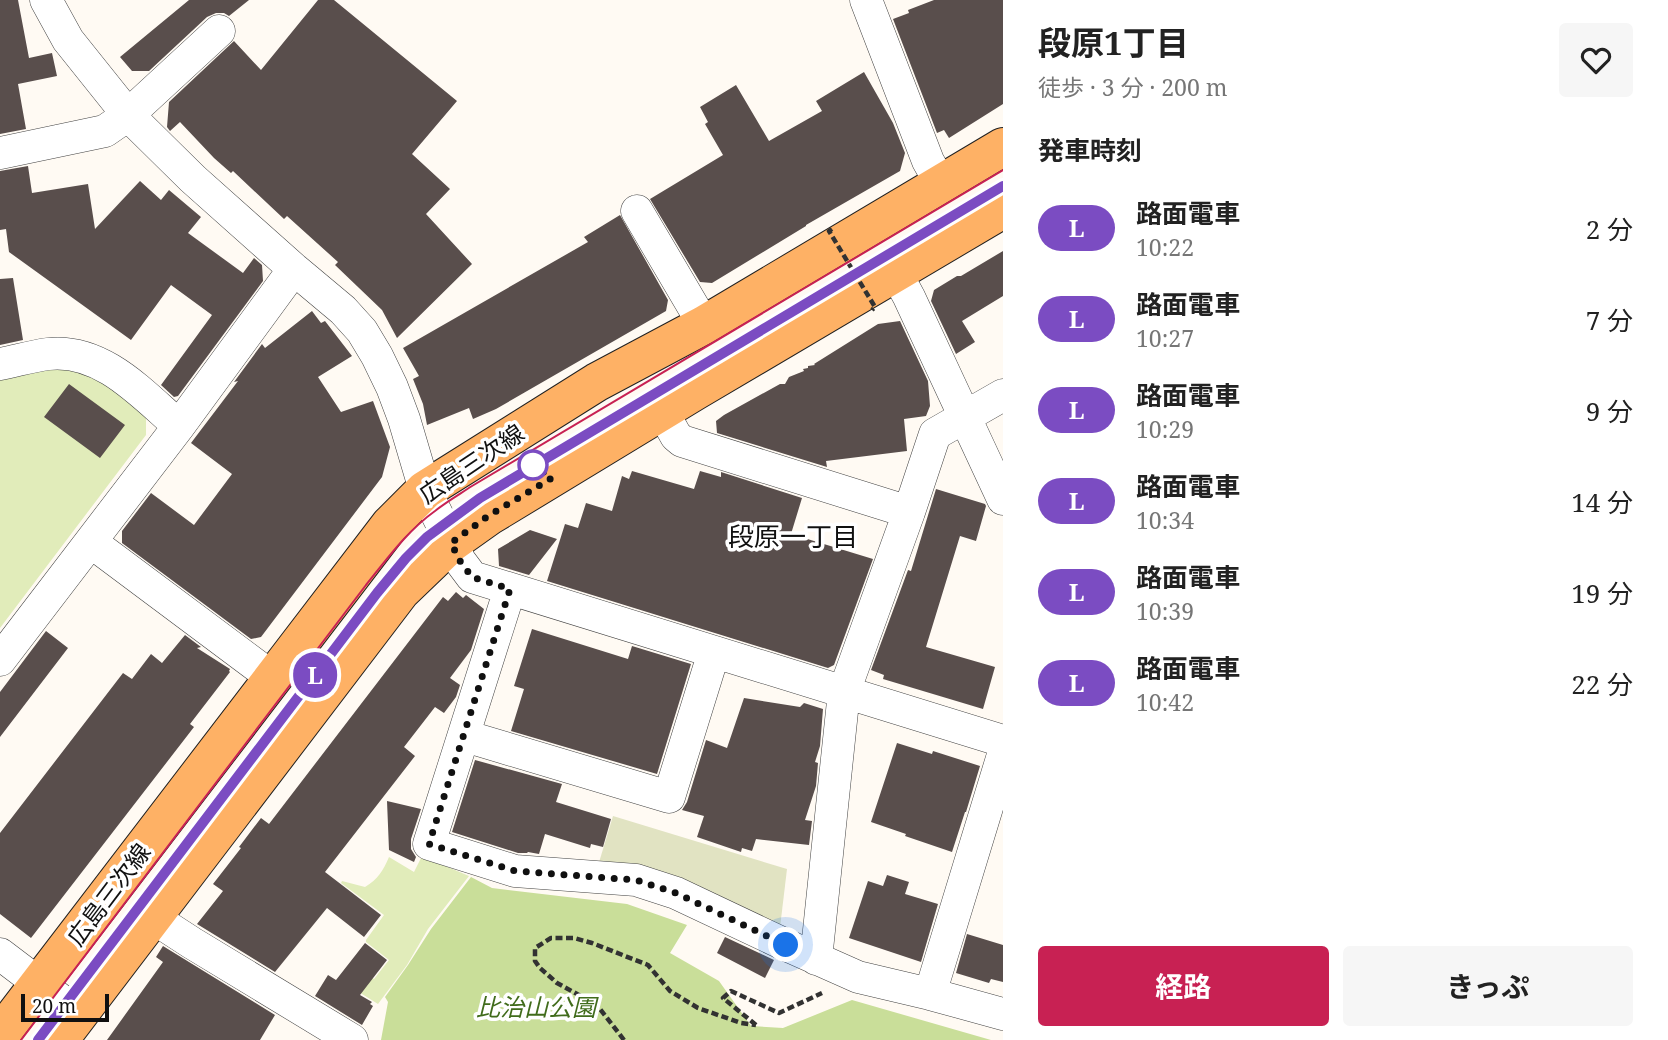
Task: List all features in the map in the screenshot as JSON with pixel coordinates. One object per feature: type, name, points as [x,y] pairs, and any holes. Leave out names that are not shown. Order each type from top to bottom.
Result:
[{"type":"main road","name":"広島三次線","points":[[0,1035],[390,525],[425,490],[597,382],[704,325],[1003,148]]},
{"type":"main road","name":"広島三次線","points":[[69,1027],[401,591],[451,543],[488,516],[1003,209]]},
{"type":"street","points":[[46,0],[68,40],[128,115],[193,179],[343,310],[362,331],[392,387],[425,490],[460,561],[472,577],[1003,741]]},
{"type":"street","points":[[866,0],[928,161],[941,184]]},
{"type":"street","points":[[0,153],[105,131],[128,115],[219,31]]},
{"type":"street","points":[[637,211],[704,325]]},
{"type":"street","points":[[0,660],[179,426],[294,269]]},
{"type":"street","points":[[895,273],[909,297],[1003,499]]},
{"type":"street","points":[[0,364],[50,354],[77,356],[98,362],[124,379],[179,426]]},
{"type":"street","points":[[816,959],[844,692],[935,434],[1003,395]]},
{"type":"street","points":[[662,411],[676,436],[682,441],[909,512]]},
{"type":"street","points":[[91,542],[273,678]]},
{"type":"street","points":[[510,589],[429,844],[515,871],[636,880],[676,893],[858,977],[1003,1014]]},
{"type":"street","points":[[465,736],[669,797],[714,652]]},
{"type":"street","points":[[930,994],[1003,755]]},
{"type":"street","points":[[152,917],[352,1040]]},
{"type":"street","points":[[0,954],[39,984],[69,1027]]},
{"type":"path","points":[[832,229],[829,231],[875,307],[872,310]]},
{"type":"path","points":[[624,1040],[597,1005],[557,982],[540,968],[535,961],[535,948],[551,938],[574,938],[592,943],[649,965],[670,991],[698,1008],[741,1023],[756,1025],[723,998],[731,991],[779,1013],[858,977]]},
{"type":"green space","points":[[52,367],[89,371],[146,415],[146,435],[0,628],[0,377]]},
{"type":"green space","points":[[613,816],[787,869],[779,936],[597,869]]},
{"type":"green space","points":[[422,856],[469,876],[428,929],[407,965],[378,1004],[338,979],[351,962],[374,979],[389,960],[366,942],[384,915],[341,883],[342,881],[365,887],[380,874],[389,857],[414,872]]},
{"type":"green space","name":"比治山公園","points":[[471,877],[492,888],[627,904],[687,925],[670,953],[719,981],[751,1026],[783,1028],[852,1000],[991,1040],[381,1040],[388,1002],[385,997],[431,929]]},
{"type":"building","points":[[0,0],[18,0],[29,58],[52,53],[57,76],[18,84],[26,129],[0,134]]},
{"type":"building","points":[[189,0],[249,0],[229,16],[216,13],[207,17],[149,71],[132,71],[120,57]]},
{"type":"building","points":[[318,0],[334,0],[457,101],[412,154],[450,189],[426,214],[472,264],[397,338],[382,310],[335,265],[338,262],[287,216],[284,219],[233,171],[231,173],[214,158],[180,122],[170,131],[167,127],[169,102],[234,41],[261,70]]},
{"type":"building","points":[[934,0],[1003,0],[1003,104],[949,138],[944,130],[937,133],[893,19]]},
{"type":"building","points":[[864,72],[893,123],[905,153],[900,171],[712,283],[700,282],[650,199],[723,155],[705,124],[708,122],[700,107],[736,85],[769,141],[822,111],[816,101]]},
{"type":"building","points":[[28,166],[32,193],[88,184],[95,229],[140,181],[161,200],[169,190],[201,217],[188,233],[243,273],[254,258],[262,265],[263,281],[178,396],[174,397],[161,385],[212,315],[171,285],[131,340],[9,252],[6,229],[0,230],[0,171]]},
{"type":"building","points":[[620,215],[668,300],[666,311],[496,409],[473,419],[469,408],[427,425],[423,404],[413,379],[419,376],[403,348],[588,242],[584,237]]},
{"type":"building","points":[[1003,251],[1003,296],[962,321],[975,342],[956,354],[931,301],[934,290]]},
{"type":"building","points":[[13,278],[23,340],[0,345],[0,279]]},
{"type":"building","points":[[312,311],[321,323],[325,321],[352,356],[318,377],[341,412],[373,401],[390,447],[382,477],[261,637],[251,639],[122,543],[122,531],[151,493],[194,525],[232,474],[191,443],[262,344],[265,348]]},
{"type":"building","points":[[900,321],[928,381],[930,406],[926,416],[904,419],[907,451],[826,461],[827,467],[717,433],[716,421],[724,415],[780,384],[785,384],[789,377],[815,365],[878,324]]},
{"type":"building","points":[[69,384],[125,425],[100,458],[44,417]]},
{"type":"building","points":[[632,471],[694,489],[700,471],[721,477],[721,472],[802,498],[791,534],[873,559],[834,665],[828,668],[547,581],[565,524],[578,528],[586,503],[612,511],[622,476],[629,479]]},
{"type":"building","points":[[936,489],[986,506],[976,541],[960,536],[926,647],[995,667],[983,709],[883,679],[884,675],[871,670],[908,570],[911,571]]},
{"type":"building","points":[[530,530],[557,539],[529,575],[499,566],[498,549]]},
{"type":"building","points":[[456,592],[463,598],[466,595],[484,609],[471,650],[450,678],[460,685],[456,697],[444,713],[435,707],[404,747],[415,756],[325,872],[381,915],[364,937],[327,908],[275,972],[197,924],[223,891],[213,884],[261,818],[269,824],[443,597],[448,601]]},
{"type":"building","points":[[532,629],[628,659],[632,646],[691,664],[657,774],[511,731],[524,689],[514,686]]},
{"type":"building","points":[[46,631],[68,648],[0,737],[0,692]]},
{"type":"building","points":[[185,635],[201,647],[197,648],[230,669],[230,672],[190,724],[194,727],[31,938],[0,914],[0,833],[123,673],[132,679],[151,654],[162,663]]},
{"type":"building","points":[[744,698],[800,707],[804,703],[823,709],[820,746],[815,762],[818,763],[816,786],[805,820],[812,821],[809,845],[756,839],[752,851],[742,848],[741,852],[697,837],[704,816],[682,810],[687,802],[706,740],[727,748]]},
{"type":"building","points":[[897,743],[980,766],[952,852],[871,822]]},
{"type":"building","points":[[475,760],[562,784],[556,802],[611,819],[603,847],[591,844],[590,848],[545,834],[539,854],[518,853],[452,832]]},
{"type":"building","points":[[387,801],[421,809],[411,839],[411,849],[416,857],[414,862],[389,850]]},
{"type":"building","points":[[887,875],[909,882],[905,894],[938,904],[921,962],[849,938],[868,881],[883,886]]},
{"type":"building","points":[[967,934],[1003,945],[1003,982],[991,979],[989,983],[956,973]]},
{"type":"building","points":[[725,937],[774,960],[765,978],[717,953]]},
{"type":"building","points":[[365,943],[387,960],[360,995],[372,1002],[370,1004],[373,1006],[362,1025],[315,996],[328,975],[336,980]]},
{"type":"building","points":[[163,946],[275,1015],[260,1040],[107,1040],[163,962],[156,957]]},
{"type":"tram line","points":[[21,1040],[366,585],[415,527],[472,486],[1003,170]]},
{"type":"tram line","points":[[38,1040],[377,593],[427,537],[480,498],[1003,186]]},
{"type":"tram line","name":"L","points":[[38,1040],[377,593],[427,537],[480,498],[533,465],[1003,186]]},
{"type":"district","name":"段原一丁目","points":[[793,536]]},
{"type":"route","points":[[533,465],[552,478],[488,516],[451,543],[472,577],[510,589],[429,844],[515,871],[636,880],[676,893],[786,945]]}]
